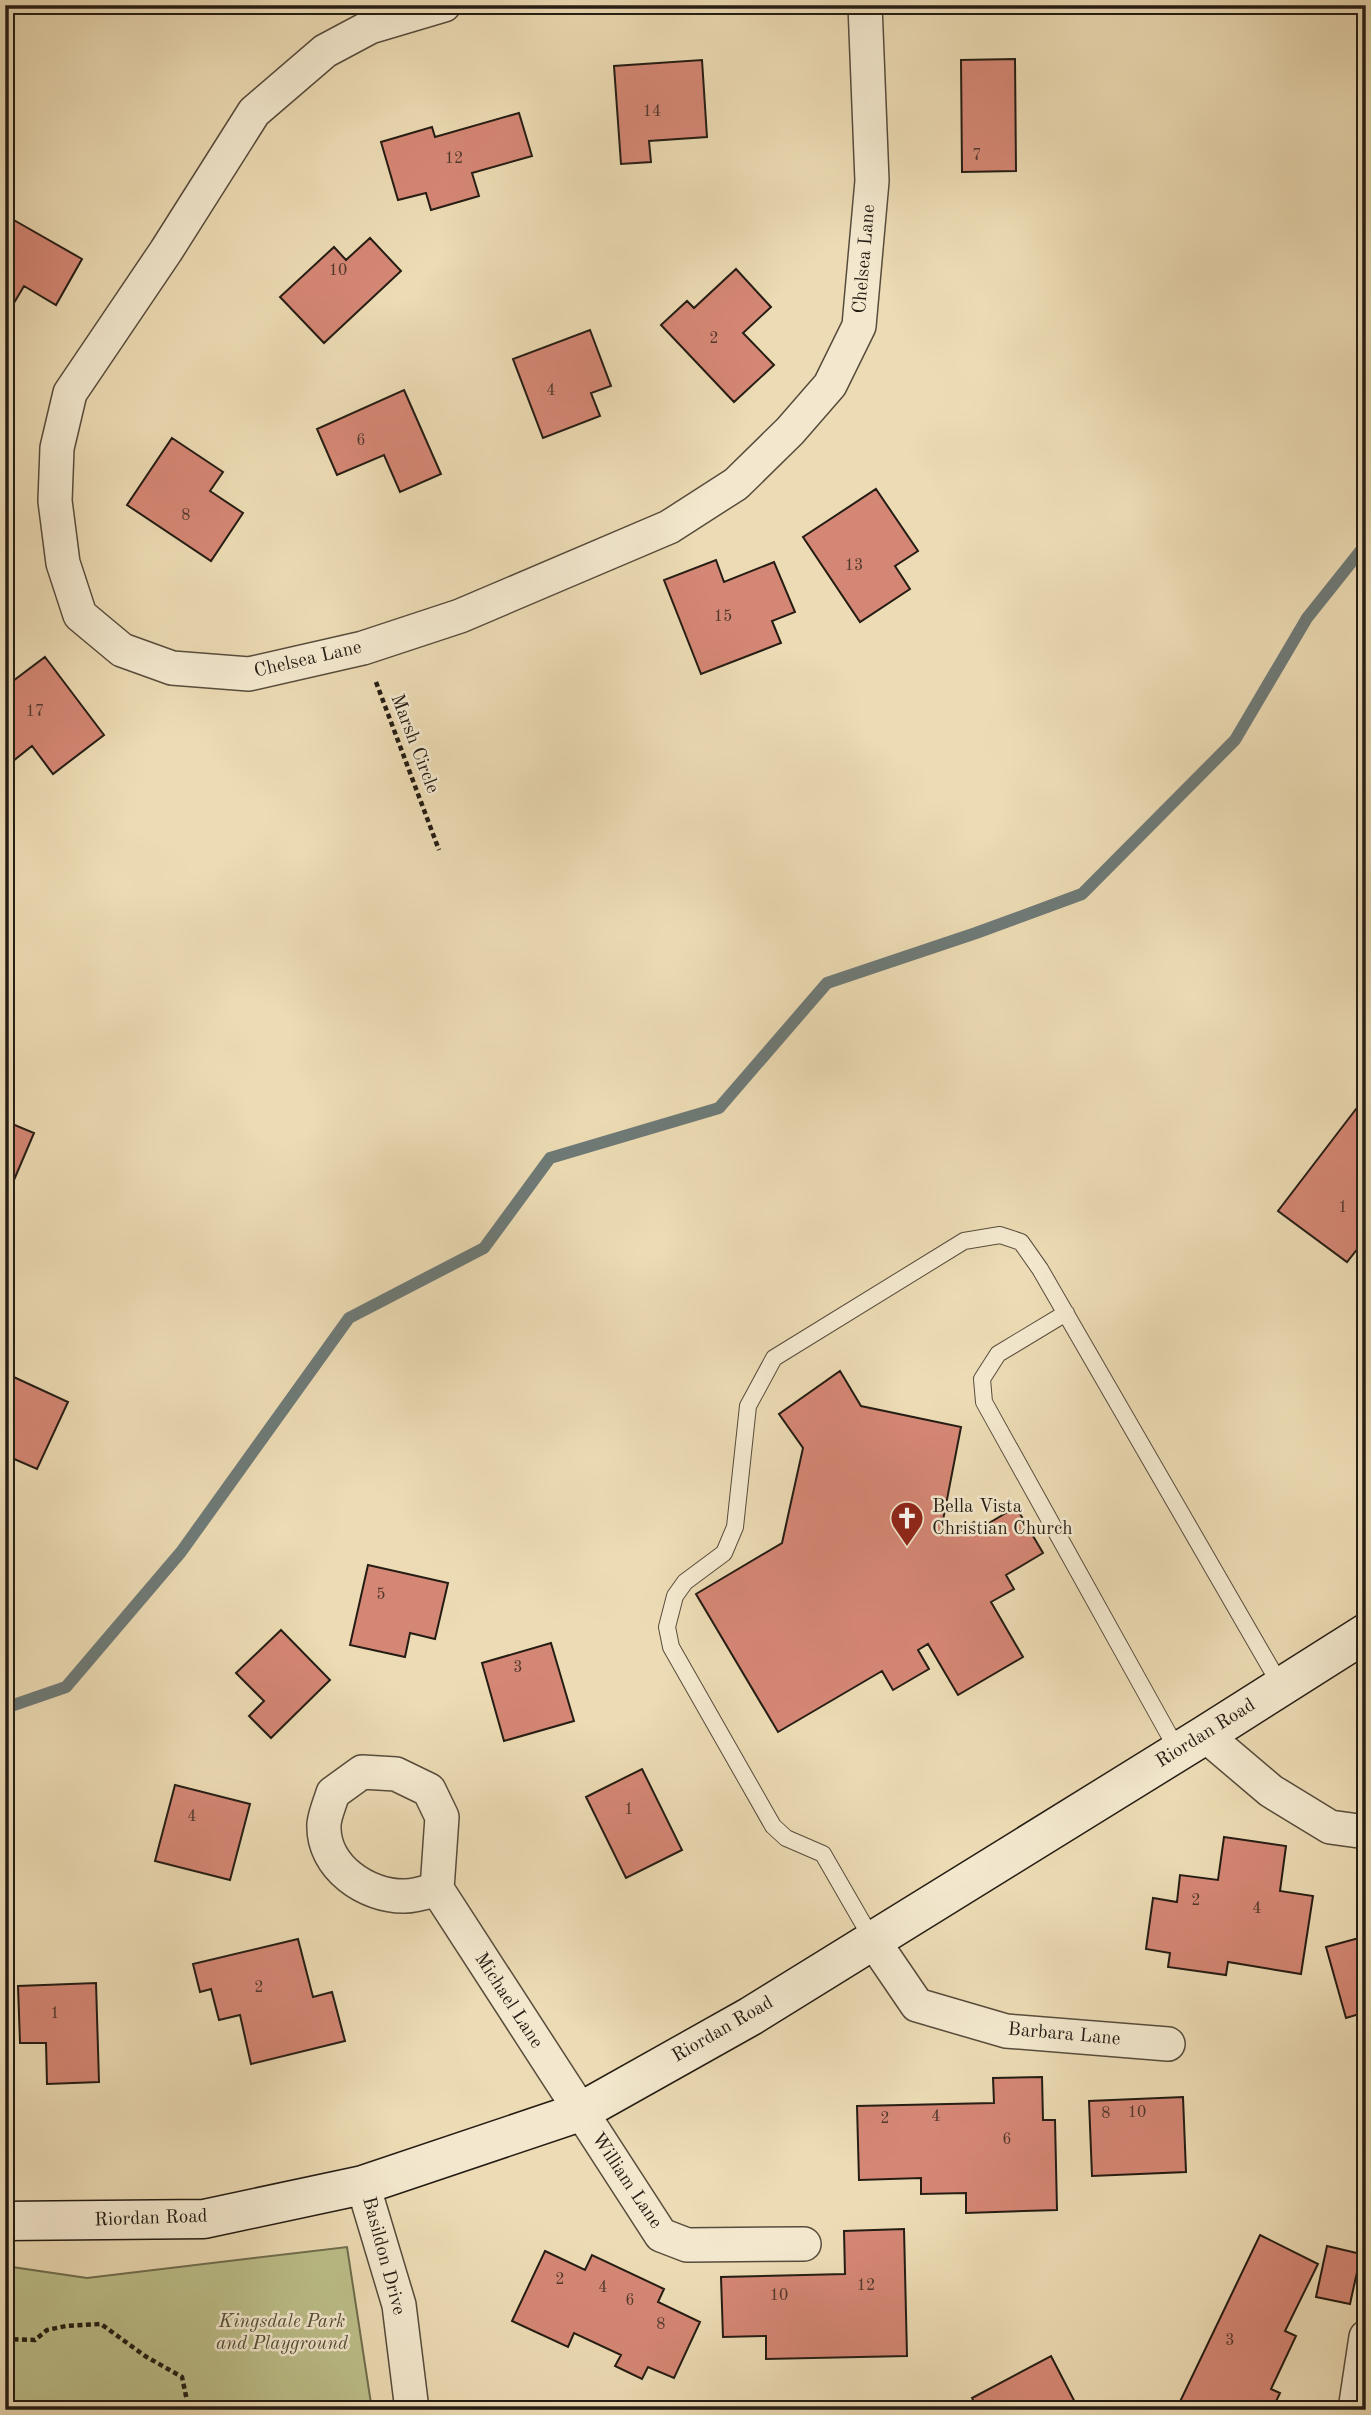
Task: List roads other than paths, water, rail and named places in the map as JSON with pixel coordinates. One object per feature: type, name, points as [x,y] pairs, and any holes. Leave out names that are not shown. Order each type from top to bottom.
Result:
[{"type":"street","name":"Chelsea Lane","points":[[444,5],[370,27],[325,51],[254,112],[166,251],[71,393],[57,448],[55,501],[63,562],[80,615],[122,650],[172,668],[249,674],[363,648],[460,616],[669,527],[736,484],[790,431],[830,385],[859,326],[871,194],[865,5]]},
{"type":"street","name":"Riordan Road","points":[[5,2221],[204,2219],[363,2185],[580,2112],[751,2015],[1366,1633]]},
{"type":"street","points":[[1192,1743],[1330,1827],[1366,1832]]},
{"type":"street","name":"Michael Lane","points":[[437,1889],[580,2112]]},
{"type":"street","name":"Barbara Lane","points":[[872,1939],[917,2006],[1006,2031],[1168,2044]]},
{"type":"street","name":"William Lane","points":[[580,2112],[661,2235],[687,2245],[804,2244]]},
{"type":"street","name":"Basildon Drive","points":[[363,2185],[399,2305],[412,2410]]},
{"type":"street","points":[[1355,2410],[1366,2337]]},
{"type":"lane","points":[[872,1939],[823,1854],[786,1838],[773,1826],[671,1647],[667,1627],[675,1596],[685,1582],[724,1553],[735,1527],[748,1406],[774,1358],[964,1241],[1000,1235],[1021,1242],[1066,1313],[1282,1687]]},
{"type":"lane","points":[[1066,1313],[998,1354],[982,1379],[984,1402],[1192,1743]]},
{"type":"waterway","points":[[5,1708],[66,1687],[181,1552],[349,1318],[484,1248],[550,1158],[719,1108],[827,983],[1082,894],[1235,740],[1307,618],[1366,544]]},
{"type":"place","name":"Bella Vista Christian Church","points":[[907,1548]]},
{"type":"park label","name":"Kingsdale Park and Playground","points":[[282,2333]]}]
